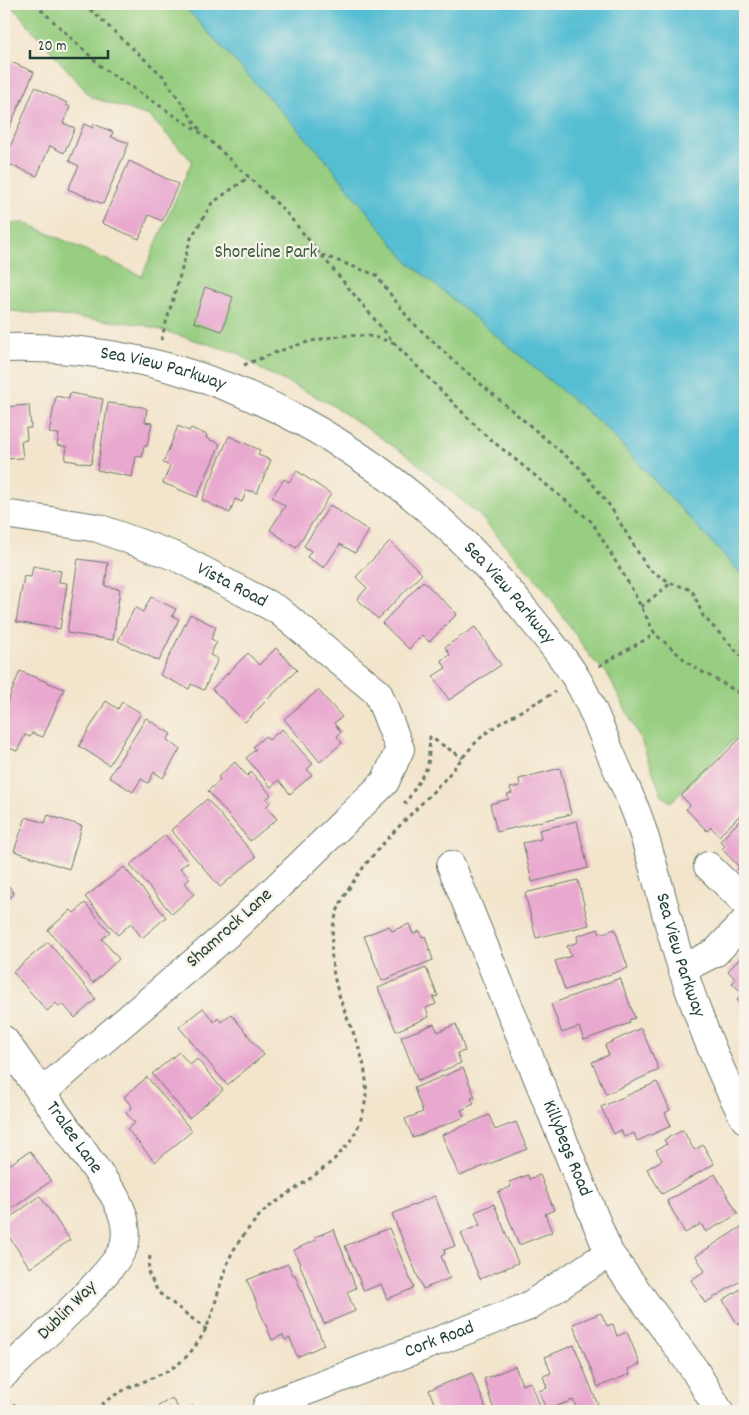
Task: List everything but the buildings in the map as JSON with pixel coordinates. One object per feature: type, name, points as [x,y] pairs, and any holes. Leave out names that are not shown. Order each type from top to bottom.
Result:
[{"type":"street","name":"Sea View Parkway","points":[[4,348],[55,348],[120,356],[207,380],[276,408],[355,452],[432,511],[497,575],[577,679],[638,816],[682,969],[706,1034],[745,1119]]},
{"type":"street","name":"Vista Road","points":[[4,514],[98,528],[177,557],[278,610],[378,693],[400,749]]},
{"type":"street","name":"Shamrock Lane","points":[[41,1093],[231,931],[385,782],[400,749]]},
{"type":"street","name":"Killybegs Road","points":[[451,865],[609,1253],[694,1369],[718,1411]]},
{"type":"street","points":[[708,866],[745,902]]},
{"type":"street","points":[[682,969],[716,952],[745,922]]},
{"type":"street","name":"Tralee Lane","points":[[4,1040],[114,1195],[125,1218],[125,1244]]},
{"type":"street","name":"Dublin Way","points":[[4,1374],[99,1281],[115,1263],[125,1244]]},
{"type":"street","name":"Cork Road","points":[[269,1411],[267,1406],[527,1307],[609,1253]]},
{"type":"path","points":[[35,4],[104,69],[204,135],[284,210],[320,255],[373,315],[395,344],[484,434],[592,522],[655,634],[692,666],[745,696]]},
{"type":"path","points":[[84,4],[162,76],[204,135]]},
{"type":"path","points":[[153,364],[191,238],[212,203],[249,178]]},
{"type":"path","points":[[320,255],[376,275],[409,319],[456,363],[580,468],[610,506],[648,569],[671,583],[692,590],[703,616],[745,660]]},
{"type":"path","points":[[207,380],[285,349],[330,337],[369,336],[395,344]]},
{"type":"path","points":[[641,607],[671,583]]},
{"type":"path","points":[[96,1411],[115,1395],[169,1370],[186,1357],[207,1330],[229,1260],[238,1242],[262,1213],[331,1163],[348,1143],[359,1124],[368,1087],[361,1050],[345,1014],[334,975],[331,941],[338,907],[358,874],[488,732],[655,634]]},
{"type":"path","points":[[385,782],[406,803],[428,766],[430,737],[463,758]]},
{"type":"path","points":[[125,1244],[150,1255],[148,1272],[158,1292],[207,1330]]},
{"type":"path","points":[[4,1398],[25,1411]]},
{"type":"green space","name":"Shoreline Park","points":[[10,4],[182,4],[321,154],[407,261],[603,425],[745,578],[745,729],[671,802],[662,796],[640,738],[607,673],[592,659],[545,590],[478,514],[411,458],[329,403],[260,369],[238,353],[140,324],[11,311],[4,301],[4,224],[26,223],[142,276],[192,161],[149,116],[91,97]]},
{"type":"water","points":[[182,4],[745,4],[745,578],[603,425],[407,261],[321,154]]}]
